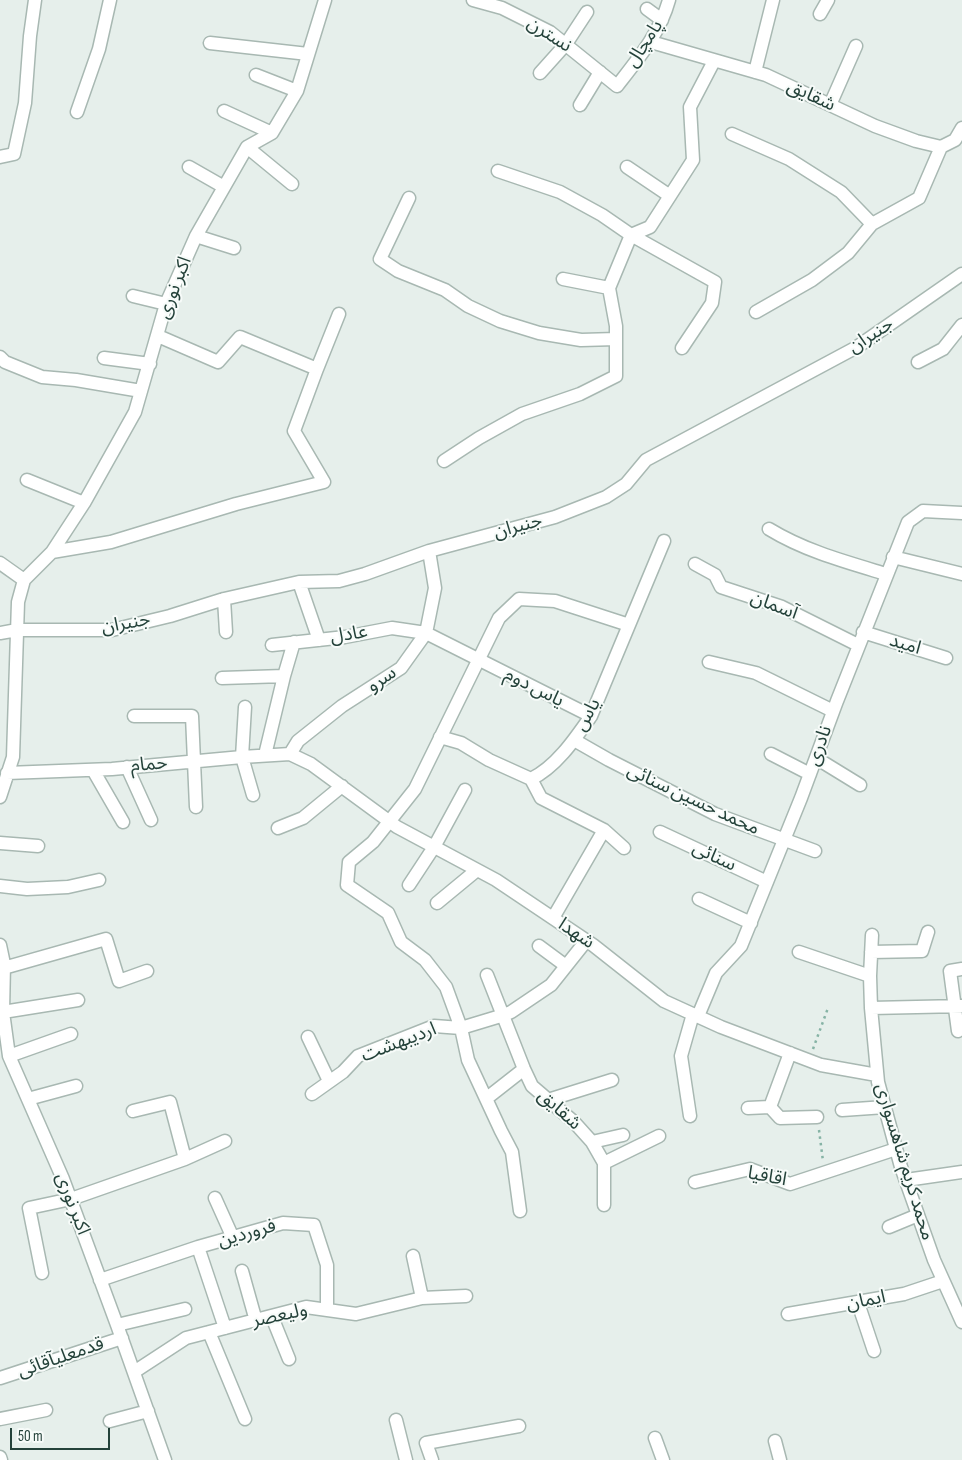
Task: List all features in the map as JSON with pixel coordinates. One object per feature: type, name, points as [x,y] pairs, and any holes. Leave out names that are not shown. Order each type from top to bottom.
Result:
[{"type":"street","points":[[0,157],[14,154],[25,103],[35,0]]},
{"type":"street","points":[[77,112],[99,49],[110,0]]},
{"type":"street","points":[[292,184],[247,147],[272,133],[297,91],[325,0]]},
{"type":"street","name":"نسترن","points":[[473,0],[502,8],[550,32],[617,86]]},
{"type":"street","name":"پامچال","points":[[617,86],[651,42],[669,0]]},
{"type":"street","points":[[755,72],[773,0]]},
{"type":"street","points":[[820,14],[828,0]]},
{"type":"street","points":[[646,9],[662,20]]},
{"type":"street","points":[[540,73],[566,44],[587,12]]},
{"type":"street","name":"شقایق","points":[[651,42],[766,75],[883,129],[916,141],[941,146]]},
{"type":"street","points":[[210,43],[308,54]]},
{"type":"street","points":[[830,105],[856,46]]},
{"type":"street","points":[[444,461],[479,438],[522,414],[580,394],[616,376],[616,326],[609,288],[631,235],[650,227],[693,160],[690,107],[714,61]]},
{"type":"street","points":[[580,105],[600,72]]},
{"type":"street","points":[[256,75],[297,91]]},
{"type":"street","points":[[224,111],[272,133]]},
{"type":"street","points":[[756,312],[812,280],[848,253],[872,224],[919,198],[941,146],[955,140],[962,128]]},
{"type":"street","points":[[732,134],[789,159],[841,192],[872,224]]},
{"type":"street","name":"اکبر نوری","points":[[24,580],[52,552],[84,503],[135,412],[166,304],[196,236],[247,147]]},
{"type":"street","points":[[189,167],[224,187]]},
{"type":"street","points":[[627,168],[670,196]]},
{"type":"street","points":[[498,172],[560,192],[602,215],[631,235],[715,282],[712,303],[682,348]]},
{"type":"street","points":[[409,198],[380,259],[398,271],[445,290],[468,306],[500,321],[539,333],[581,340],[616,339]]},
{"type":"street","points":[[196,236],[234,248]]},
{"type":"street","name":"جنیران","points":[[0,633],[17,630],[112,630],[170,616],[224,599],[300,582],[339,581],[365,574],[429,551],[554,517],[606,497],[626,484],[646,460],[857,347],[962,274]]},
{"type":"street","points":[[563,279],[609,288]]},
{"type":"street","points":[[133,296],[166,304]]},
{"type":"street","points":[[52,552],[111,542],[236,504],[324,482],[294,431],[339,314]]},
{"type":"street","points":[[918,362],[943,349],[962,325]]},
{"type":"street","points":[[158,336],[218,362],[240,336],[317,369]]},
{"type":"street","points":[[0,357],[6,362],[42,377],[76,380],[141,391]]},
{"type":"street","points":[[104,358],[150,364]]},
{"type":"street","points":[[27,480],[84,503]]},
{"type":"street","name":"نادری","points":[[690,1116],[681,1056],[695,1015],[716,973],[741,946],[784,841],[863,632],[908,522],[923,511],[962,513]]},
{"type":"street","points":[[769,529],[784,538],[829,556],[886,574]]},
{"type":"street","name":"یاس","points":[[531,779],[543,773],[574,740],[591,716],[664,541]]},
{"type":"street","name":"سرو","points":[[290,754],[298,741],[342,706],[401,668],[426,633],[435,588],[429,551]]},
{"type":"street","points":[[893,557],[962,574]]},
{"type":"street","points":[[0,563],[24,580],[18,602],[13,757],[0,797]]},
{"type":"street","name":"آسمان","points":[[695,564],[715,575],[721,587],[782,607],[858,645]]},
{"type":"street","points":[[300,582],[319,640]]},
{"type":"street","points":[[224,599],[226,632]]},
{"type":"street","points":[[520,1211],[512,1152],[468,1060],[460,1028],[446,987],[424,960],[401,942],[388,913],[347,885],[349,862],[373,842],[415,789],[498,618],[519,599],[555,601],[629,625]]},
{"type":"street","name":"عادل","points":[[272,645],[345,637],[392,628],[426,633],[478,659]]},
{"type":"street","name":"امید","points":[[863,632],[946,658]]},
{"type":"street","points":[[265,755],[294,642]]},
{"type":"street","name":"یاس دوم","points":[[478,659],[591,716]]},
{"type":"street","points":[[709,662],[756,673],[833,711]]},
{"type":"street","points":[[222,678],[284,676]]},
{"type":"street","points":[[245,707],[242,756],[253,795]]},
{"type":"street","points":[[134,716],[192,716],[196,807]]},
{"type":"street","points":[[440,737],[461,743],[489,760],[531,779],[541,798],[604,830],[624,848]]},
{"type":"street","name":"محمد حسین سنائی","points":[[574,740],[715,814],[815,851]]},
{"type":"street","name":"حمام","points":[[7,773],[127,768],[242,756],[290,754]]},
{"type":"street","name":"شهدا","points":[[290,754],[310,764],[390,821],[496,880],[586,941],[664,1001],[721,1027],[822,1065],[877,1075]]},
{"type":"street","points":[[771,754],[810,774]]},
{"type":"street","points":[[0,758],[13,757]]},
{"type":"street","points":[[816,758],[860,785]]},
{"type":"street","points":[[127,768],[151,820]]},
{"type":"street","points":[[93,770],[123,822]]},
{"type":"street","points":[[278,828],[303,818],[342,786]]},
{"type":"street","points":[[409,885],[434,847],[465,790]]},
{"type":"street","points":[[552,918],[604,830]]},
{"type":"street","name":"سنائی","points":[[660,832],[767,882]]},
{"type":"street","points":[[0,843],[38,846]]},
{"type":"street","points":[[437,903],[477,870]]},
{"type":"street","points":[[0,886],[27,889],[68,887],[100,880]]},
{"type":"street","points":[[700,899],[750,923]]},
{"type":"street","points":[[871,952],[922,950],[928,932]]},
{"type":"street","name":"محمد کریم شاهسواری","points":[[872,935],[871,1008],[877,1075],[896,1148],[918,1216],[943,1281],[962,1322]]},
{"type":"street","points":[[2,969],[106,939],[119,981],[147,971]]},
{"type":"street","name":"اردیبهشت","points":[[312,1094],[343,1072],[358,1056],[434,1026],[460,1028],[504,1015],[551,985],[586,941]]},
{"type":"street","name":"اکبر نوری","points":[[0,945],[3,1012],[9,1056],[71,1199],[165,1460]]},
{"type":"street","points":[[539,946],[566,966]]},
{"type":"street","points":[[799,952],[870,976]]},
{"type":"street","points":[[958,1031],[959,1007],[950,970],[962,969]]},
{"type":"street","name":"شقایق","points":[[487,976],[532,1086],[574,1122],[592,1142],[604,1164],[604,1205]]},
{"type":"street","points":[[3,1012],[78,1000]]},
{"type":"street","points":[[871,1008],[959,1007]]},
{"type":"street","points":[[9,1056],[71,1034]]},
{"type":"street","points":[[308,1037],[329,1081]]},
{"type":"street","points":[[770,1107],[790,1053]]},
{"type":"street","points":[[487,1098],[524,1069]]},
{"type":"street","points":[[548,1100],[612,1080]]},
{"type":"street","points":[[28,1099],[76,1086]]},
{"type":"street","points":[[133,1111],[170,1102],[185,1159]]},
{"type":"street","points":[[748,1108],[770,1107]]},
{"type":"street","points":[[770,1107],[780,1118],[817,1117]]},
{"type":"street","points":[[842,1110],[885,1107]]},
{"type":"street","points":[[592,1142],[622,1135]]},
{"type":"street","points":[[604,1164],[659,1136]]},
{"type":"street","points":[[42,1272],[29,1208],[71,1199],[185,1159],[225,1141]]},
{"type":"street","name":"اقاقیا","points":[[695,1182],[750,1169],[790,1184],[896,1148]]},
{"type":"street","points":[[906,1180],[962,1172]]},
{"type":"street","points":[[215,1198],[233,1238]]},
{"type":"street","points":[[889,1227],[918,1216]]},
{"type":"street","name":"فروردین","points":[[100,1280],[198,1247],[283,1223],[314,1225],[327,1265],[328,1309]]},
{"type":"street","points":[[198,1247],[225,1328]]},
{"type":"street","points":[[413,1256],[422,1298]]},
{"type":"street","points":[[242,1271],[256,1321]]},
{"type":"street","name":"ایمان","points":[[788,1314],[904,1294],[943,1281]]},
{"type":"street","name":"ولیعصر","points":[[134,1372],[186,1338],[306,1307],[356,1314],[422,1298],[466,1296]]},
{"type":"street","points":[[858,1303],[874,1351]]},
{"type":"street","name":"قدمعلیآقائی","points":[[0,1378],[120,1331],[185,1309]]},
{"type":"street","points":[[272,1317],[289,1359]]},
{"type":"street","points":[[209,1332],[246,1419]]},
{"type":"street","points":[[0,1418],[46,1410]]},
{"type":"street","points":[[110,1421],[148,1411]]},
{"type":"street","points":[[396,1420],[406,1460]]},
{"type":"street","points":[[432,1460],[426,1444],[519,1426]]},
{"type":"street","points":[[655,1438],[663,1460]]},
{"type":"street","points":[[775,1441],[780,1460]]},
{"type":"path","points":[[809,1060],[828,1008]]},
{"type":"path","points":[[817,1117],[824,1173]]}]
